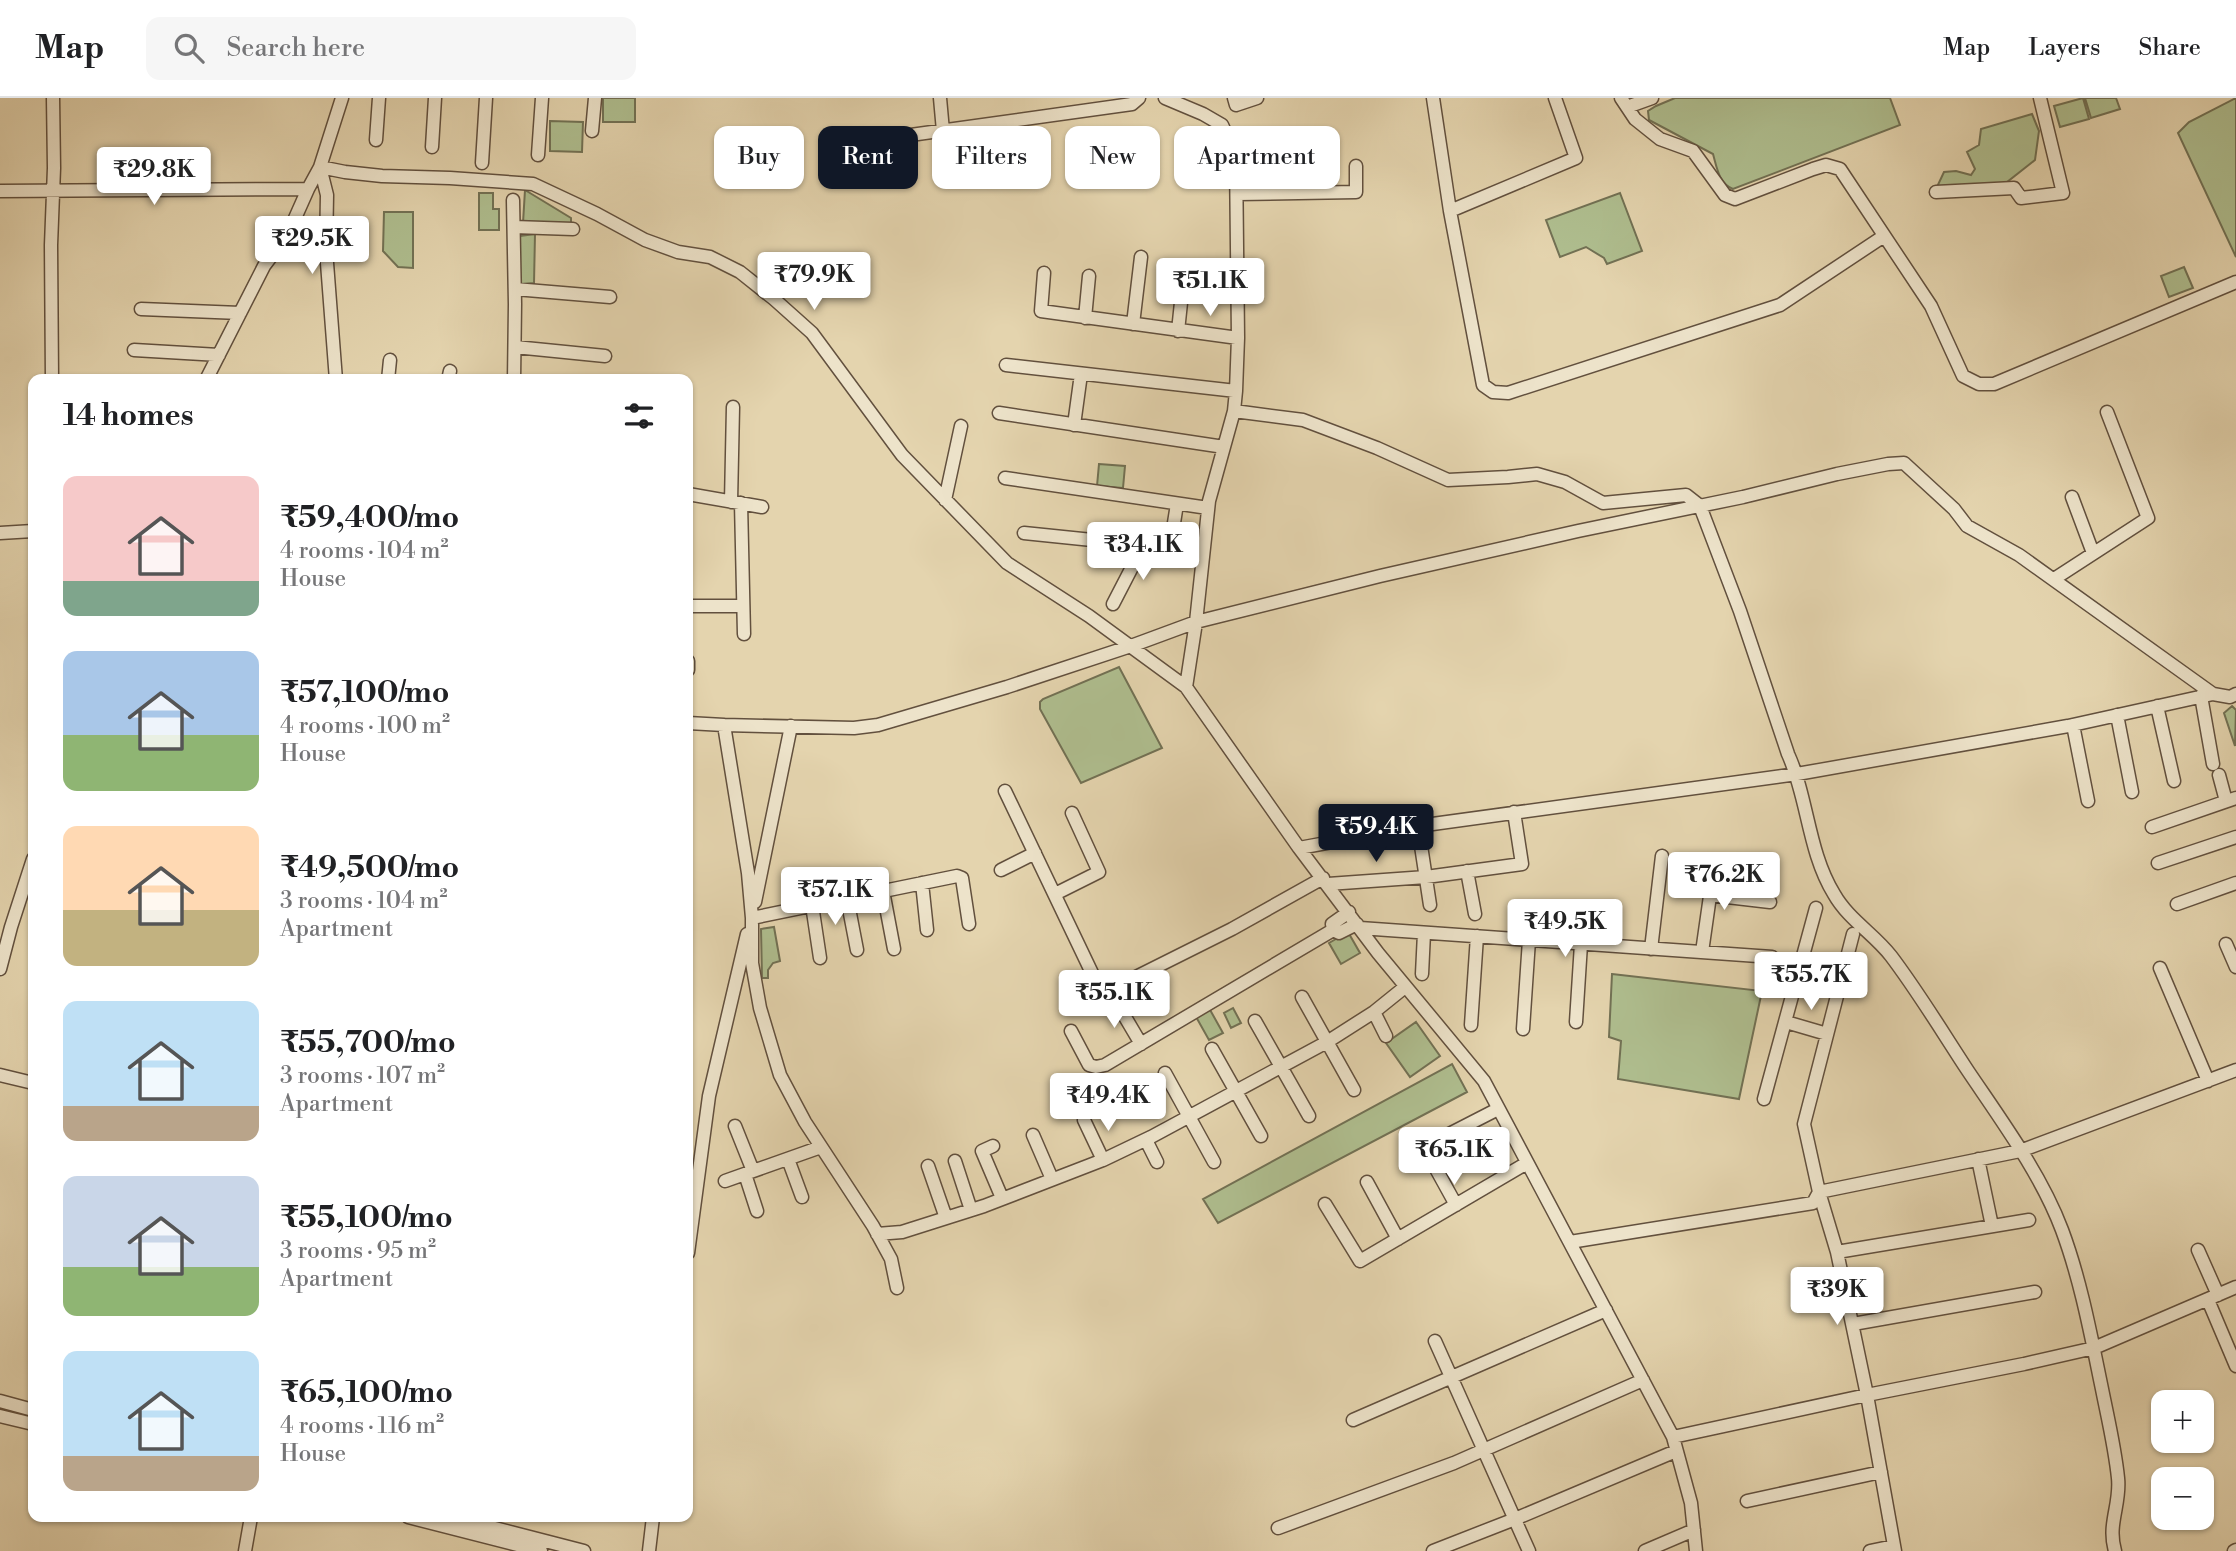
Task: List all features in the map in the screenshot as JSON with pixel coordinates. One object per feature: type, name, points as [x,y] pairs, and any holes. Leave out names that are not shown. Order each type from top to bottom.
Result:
[{"type":"street","points":[[52,374],[53,98]]},
{"type":"street","points":[[209,374],[264,266],[288,234],[320,167],[342,98]]},
{"type":"street","points":[[376,140],[379,98]]},
{"type":"street","points":[[432,147],[435,98]]},
{"type":"street","points":[[482,163],[486,98]]},
{"type":"street","points":[[538,155],[542,98]]},
{"type":"street","points":[[592,131],[594,98]]},
{"type":"street","points":[[940,98],[943,126]]},
{"type":"street","points":[[1073,98],[1075,113]]},
{"type":"street","points":[[980,126],[1132,104],[1139,98]]},
{"type":"street","points":[[1165,98],[1222,125],[1236,156],[1236,391],[1234,411],[1208,509],[1186,687]]},
{"type":"street","points":[[1234,98],[1236,105],[1257,98]]},
{"type":"street","points":[[1433,98],[1450,211],[1483,385],[1493,392],[1508,393],[1780,305],[1884,236]]},
{"type":"street","points":[[1450,211],[1576,158],[1555,98]]},
{"type":"street","points":[[1652,98],[1624,103],[1635,119],[1660,139],[1693,151],[1725,195],[1735,199],[1826,165],[1840,169],[1931,306],[1963,376],[1979,384],[1994,384],[2236,282]]},
{"type":"street","points":[[1936,192],[2014,188],[2021,198],[2063,193],[2040,98]]},
{"type":"street","points":[[1237,194],[1356,192],[1356,166]]},
{"type":"street","points":[[320,167],[327,195],[326,250],[336,374]]},
{"type":"street","points":[[320,167],[382,176],[533,184],[645,240],[678,252],[710,257],[740,272],[812,333],[902,455],[1007,563],[1089,616],[1186,687],[1299,848],[1405,987],[1484,1081],[1672,1437],[1691,1503],[1696,1551]]},
{"type":"street","points":[[0,191],[308,189]]},
{"type":"street","points":[[1260,189],[1260,194]]},
{"type":"street","points":[[513,200],[513,374]]},
{"type":"street","points":[[514,227],[573,229]]},
{"type":"street","points":[[1133,324],[1141,257]]},
{"type":"street","points":[[1044,273],[1041,311],[1238,338]]},
{"type":"street","points":[[1178,331],[1184,274]]},
{"type":"street","points":[[1085,317],[1089,276]]},
{"type":"street","points":[[515,289],[610,297]]},
{"type":"street","points":[[141,309],[240,313]]},
{"type":"street","points":[[515,347],[605,356]]},
{"type":"street","points":[[134,350],[219,355]]},
{"type":"street","points":[[389,374],[390,360]]},
{"type":"street","points":[[1006,365],[1236,391]]},
{"type":"street","points":[[1074,425],[1081,374]]},
{"type":"street","points":[[733,407],[744,634]]},
{"type":"street","points":[[1234,411],[1303,420],[1377,448],[1448,480],[1537,474],[1565,482],[1603,503],[1686,495],[1700,506],[1797,774],[1818,857],[1834,895],[1845,910],[1892,957],[2012,1136],[2041,1183],[2061,1227],[2075,1268],[2094,1348],[2118,1481],[2111,1533],[2115,1551]]},
{"type":"street","points":[[2054,579],[2148,518],[2107,412]]},
{"type":"street","points":[[999,413],[1223,447]]},
{"type":"street","points":[[945,500],[961,426]]},
{"type":"street","points":[[693,723],[854,728],[887,723],[1131,646],[1196,622],[1420,567],[1850,472],[1904,463],[1954,509],[1967,526],[2020,555],[2207,695],[2216,769],[2231,800],[2152,827]]},
{"type":"street","points":[[1005,478],[1208,509]]},
{"type":"street","points":[[693,495],[762,507]]},
{"type":"street","points":[[2072,497],[2094,553]]},
{"type":"street","points":[[1024,533],[1170,548],[1177,504]]},
{"type":"street","points":[[0,533],[28,530]]},
{"type":"street","points":[[1113,604],[1143,546]]},
{"type":"street","points":[[693,606],[743,606]]},
{"type":"street","points":[[1299,848],[1418,826],[1797,774],[2073,725],[2207,695],[2230,697],[2236,694]]},
{"type":"street","points":[[2157,706],[2174,781]]},
{"type":"street","points":[[2117,715],[2132,792]]},
{"type":"street","points":[[723,725],[748,873],[752,963],[760,1008],[780,1075],[891,1259],[897,1289]]},
{"type":"street","points":[[2073,725],[2088,801]]},
{"type":"street","points":[[693,1207],[709,1096],[752,918],[791,726]]},
{"type":"street","points":[[1005,792],[1102,994],[1325,881],[1426,877],[1522,864],[1514,812]]},
{"type":"street","points":[[1055,894],[1098,872],[1072,814]]},
{"type":"street","points":[[1418,826],[1430,905]]},
{"type":"street","points":[[2158,863],[2236,837]]},
{"type":"street","points":[[1001,870],[1035,853]]},
{"type":"street","points":[[1651,948],[1662,856]]},
{"type":"street","points":[[1702,952],[1714,868]]},
{"type":"street","points":[[1467,871],[1475,915]]},
{"type":"street","points":[[0,969],[28,874]]},
{"type":"street","points":[[752,918],[957,876],[962,878],[969,925]]},
{"type":"street","points":[[922,883],[927,930]]},
{"type":"street","points":[[2177,904],[2236,883]]},
{"type":"street","points":[[883,891],[894,949]]},
{"type":"street","points":[[1710,895],[1770,902]]},
{"type":"street","points":[[847,898],[857,950]]},
{"type":"street","points":[[812,905],[820,958]]},
{"type":"street","points":[[1764,1099],[1816,908]]},
{"type":"street","points":[[1333,930],[1332,924],[1349,912]]},
{"type":"street","points":[[1333,930],[1339,933],[1359,926],[1424,933],[1772,957]]},
{"type":"street","points":[[1071,1031],[1089,1065],[1105,1065],[1333,930]]},
{"type":"street","points":[[1422,974],[1424,933]]},
{"type":"street","points":[[1853,934],[1804,1124],[1853,1324],[1895,1548],[1871,1551]]},
{"type":"street","points":[[1471,1025],[1477,936]]},
{"type":"street","points":[[1523,1029],[1529,940]]},
{"type":"street","points":[[1576,1022],[1581,944]]},
{"type":"street","points":[[2226,944],[2236,967]]},
{"type":"street","points":[[2160,968],[2207,1081]]},
{"type":"street","points":[[1800,971],[1839,982]]},
{"type":"street","points":[[877,1234],[902,1232],[971,1210],[1103,1160],[1146,1140],[1328,1042],[1374,1012],[1405,987]]},
{"type":"street","points":[[1302,997],[1354,1090]]},
{"type":"street","points":[[1115,1000],[1141,1044]]},
{"type":"street","points":[[1374,1012],[1386,1036]]},
{"type":"street","points":[[1255,1021],[1308,1116]]},
{"type":"street","points":[[1786,1022],[1826,1034]]},
{"type":"street","points":[[1212,1049],[1261,1136]]},
{"type":"street","points":[[1570,1242],[1796,1207],[1813,1203],[1819,1192],[2020,1151],[2236,1070]]},
{"type":"street","points":[[1165,1073],[1214,1162]]},
{"type":"street","points":[[0,1074],[28,1082]]},
{"type":"street","points":[[1456,1205],[1424,1147],[1498,1109]]},
{"type":"street","points":[[1084,1120],[1103,1160]]},
{"type":"street","points":[[735,1126],[757,1211]]},
{"type":"street","points":[[1033,1135],[1052,1180]]},
{"type":"street","points":[[1146,1140],[1157,1162]]},
{"type":"street","points":[[993,1146],[982,1151],[1002,1198]]},
{"type":"street","points":[[725,1181],[821,1147]]},
{"type":"street","points":[[788,1159],[802,1197]]},
{"type":"street","points":[[1978,1159],[1992,1226]]},
{"type":"street","points":[[955,1161],[971,1210]]},
{"type":"street","points":[[1325,1203],[1360,1261],[1527,1163]]},
{"type":"street","points":[[928,1166],[946,1218]]},
{"type":"street","points":[[1367,1182],[1398,1239]]},
{"type":"street","points":[[1837,1252],[2029,1220]]},
{"type":"street","points":[[2198,1251],[2236,1366]]},
{"type":"street","points":[[1672,1437],[2094,1348],[2236,1287]]},
{"type":"street","points":[[1853,1324],[2035,1292]]},
{"type":"street","points":[[1353,1420],[1606,1310]]},
{"type":"street","points":[[1435,1341],[1529,1551]]},
{"type":"street","points":[[1278,1528],[1454,1463],[1643,1380]]},
{"type":"street","points":[[0,1401],[28,1409]]},
{"type":"street","points":[[0,1416],[28,1423]]},
{"type":"street","points":[[1433,1551],[1676,1451]]},
{"type":"street","points":[[1747,1501],[1881,1472]]},
{"type":"street","points":[[245,1551],[250,1522]]},
{"type":"street","points":[[428,1522],[541,1551]]},
{"type":"street","points":[[471,1522],[584,1551]]},
{"type":"street","points":[[649,1551],[652,1522]]},
{"type":"street","points":[[1645,1551],[1694,1530]]},
{"type":"green space","points":[[603,98],[635,98],[635,122],[603,122]]},
{"type":"green space","points":[[1675,98],[1890,98],[1900,125],[1733,189],[1722,179],[1713,154],[1649,120],[1648,111]]},
{"type":"green space","points":[[2083,98],[2089,119],[2060,127],[2054,106]]},
{"type":"green space","points":[[2085,98],[2116,98],[2120,109],[2091,118]]},
{"type":"green space","points":[[2236,98],[2236,257],[2178,133],[2189,122]]},
{"type":"green space","points":[[2032,114],[2039,131],[2035,160],[2007,182],[1982,189],[1936,189],[1944,172],[1956,171],[1971,175],[1975,169],[1967,152],[1979,145],[1981,129]]},
{"type":"green space","points":[[550,121],[583,122],[582,152],[550,151]]},
{"type":"green space","points":[[525,190],[571,218],[571,226],[523,223]]},
{"type":"green space","points":[[479,193],[493,193],[493,209],[499,209],[499,230],[479,230]]},
{"type":"green space","points":[[1620,193],[1642,251],[1607,264],[1604,258],[1586,247],[1560,257],[1546,220]]},
{"type":"green space","points":[[384,212],[413,212],[413,268],[398,267],[383,251]]},
{"type":"green space","points":[[535,234],[534,283],[520,284],[520,236]]},
{"type":"green space","points":[[2184,267],[2193,288],[2169,297],[2161,276]]},
{"type":"green space","points":[[1099,464],[1125,466],[1123,488],[1097,486]]},
{"type":"green space","points":[[1119,667],[1162,748],[1081,783],[1040,709],[1040,702]]},
{"type":"green space","points":[[2232,706],[2236,710],[2235,746],[2224,713]]},
{"type":"green space","points":[[774,927],[780,961],[773,963],[768,970],[768,978],[762,978],[761,929]]},
{"type":"green space","points":[[1348,932],[1360,953],[1341,964],[1329,943]]},
{"type":"green space","points":[[1612,974],[1762,991],[1739,1099],[1618,1079],[1621,1041],[1609,1037]]},
{"type":"green space","points":[[1209,1008],[1223,1033],[1209,1040],[1195,1015]]},
{"type":"green space","points":[[1233,1008],[1241,1023],[1231,1028],[1224,1013]]},
{"type":"green space","points":[[1416,1022],[1440,1056],[1410,1077],[1386,1043]]},
{"type":"green space","points":[[1452,1064],[1467,1092],[1218,1223],[1203,1199]]}]
